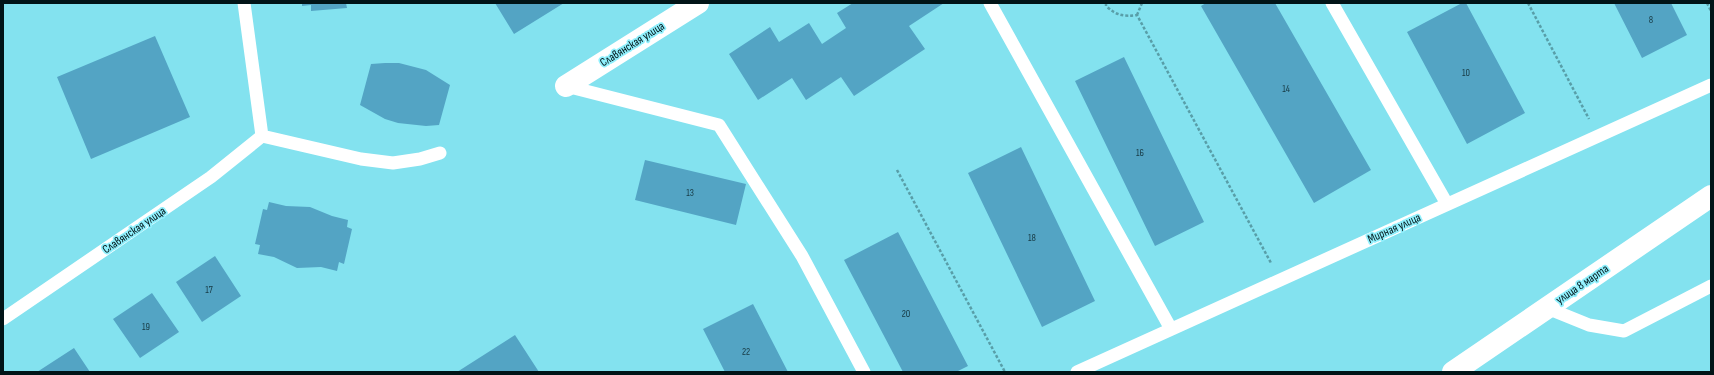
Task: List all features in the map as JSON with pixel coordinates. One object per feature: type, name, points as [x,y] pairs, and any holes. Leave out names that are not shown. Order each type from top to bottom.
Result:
[{"type":"street","name":"Славянская улица","points":[[566,86],[698,3]]},
{"type":"street","name":"улица 8 марта","points":[[1453,372],[1711,196]]},
{"type":"lane","points":[[244,3],[262,136],[361,159],[393,163],[420,159],[440,153]]},
{"type":"lane","points":[[990,3],[1171,329]]},
{"type":"lane","points":[[1332,3],[1446,204]]},
{"type":"lane","name":"Мирная улица","points":[[1076,372],[1711,85]]},
{"type":"lane","points":[[566,86],[719,125],[802,256],[864,372]]},
{"type":"lane","name":"Славянская улица","points":[[3,319],[211,177],[262,136]]},
{"type":"lane","points":[[1547,308],[1589,325],[1624,331],[1711,286]]},
{"type":"path","points":[[1106,3],[1106,6],[1114,13],[1125,17],[1137,15]]},
{"type":"path","points":[[1137,15],[1142,3]]},
{"type":"path","points":[[1528,3],[1598,136]]},
{"type":"path","points":[[1707,3],[1711,11]]},
{"type":"path","points":[[1137,15],[1280,280]]},
{"type":"path","points":[[897,170],[1005,372]]},
{"type":"building","points":[[302,3],[346,3],[347,8],[311,11],[311,5],[302,6]]},
{"type":"building","points":[[495,3],[564,3],[514,34]]},
{"type":"building","points":[[853,3],[944,3],[909,26],[925,49],[854,96],[841,77],[806,100],[792,78],[758,100],[729,54],[770,27],[779,42],[809,23],[822,44],[846,28],[837,13]]},
{"type":"building","points":[[1206,3],[1275,3],[1371,170],[1314,203],[1201,6]]},
{"type":"building","points":[[1462,3],[1466,3],[1525,113],[1467,144],[1407,32]]},
{"type":"building","points":[[1614,3],[1671,3],[1687,35],[1642,58]]},
{"type":"building","points":[[155,36],[190,117],[91,159],[57,77]]},
{"type":"building","points":[[1124,57],[1204,222],[1155,246],[1075,81]]},
{"type":"building","points":[[399,63],[426,70],[450,85],[439,125],[426,126],[398,123],[385,119],[360,105],[371,64]]},
{"type":"building","points":[[1021,147],[1095,301],[1042,327],[968,173]]},
{"type":"building","points":[[645,160],[746,184],[736,225],[635,200]]},
{"type":"building","points":[[269,202],[286,206],[310,207],[332,216],[348,220],[347,227],[352,229],[344,264],[339,262],[337,271],[321,267],[297,268],[274,257],[258,254],[260,245],[255,244],[263,209],[267,210]]},
{"type":"building","points":[[898,232],[968,366],[956,372],[903,372],[844,260]]},
{"type":"building","points":[[215,256],[241,296],[202,322],[176,282]]},
{"type":"building","points":[[152,293],[179,332],[140,358],[113,319]]},
{"type":"building","points":[[753,304],[788,372],[725,372],[703,329]]},
{"type":"building","points":[[515,335],[539,372],[457,372]]},
{"type":"building","points":[[74,348],[90,372],[37,372]]}]
